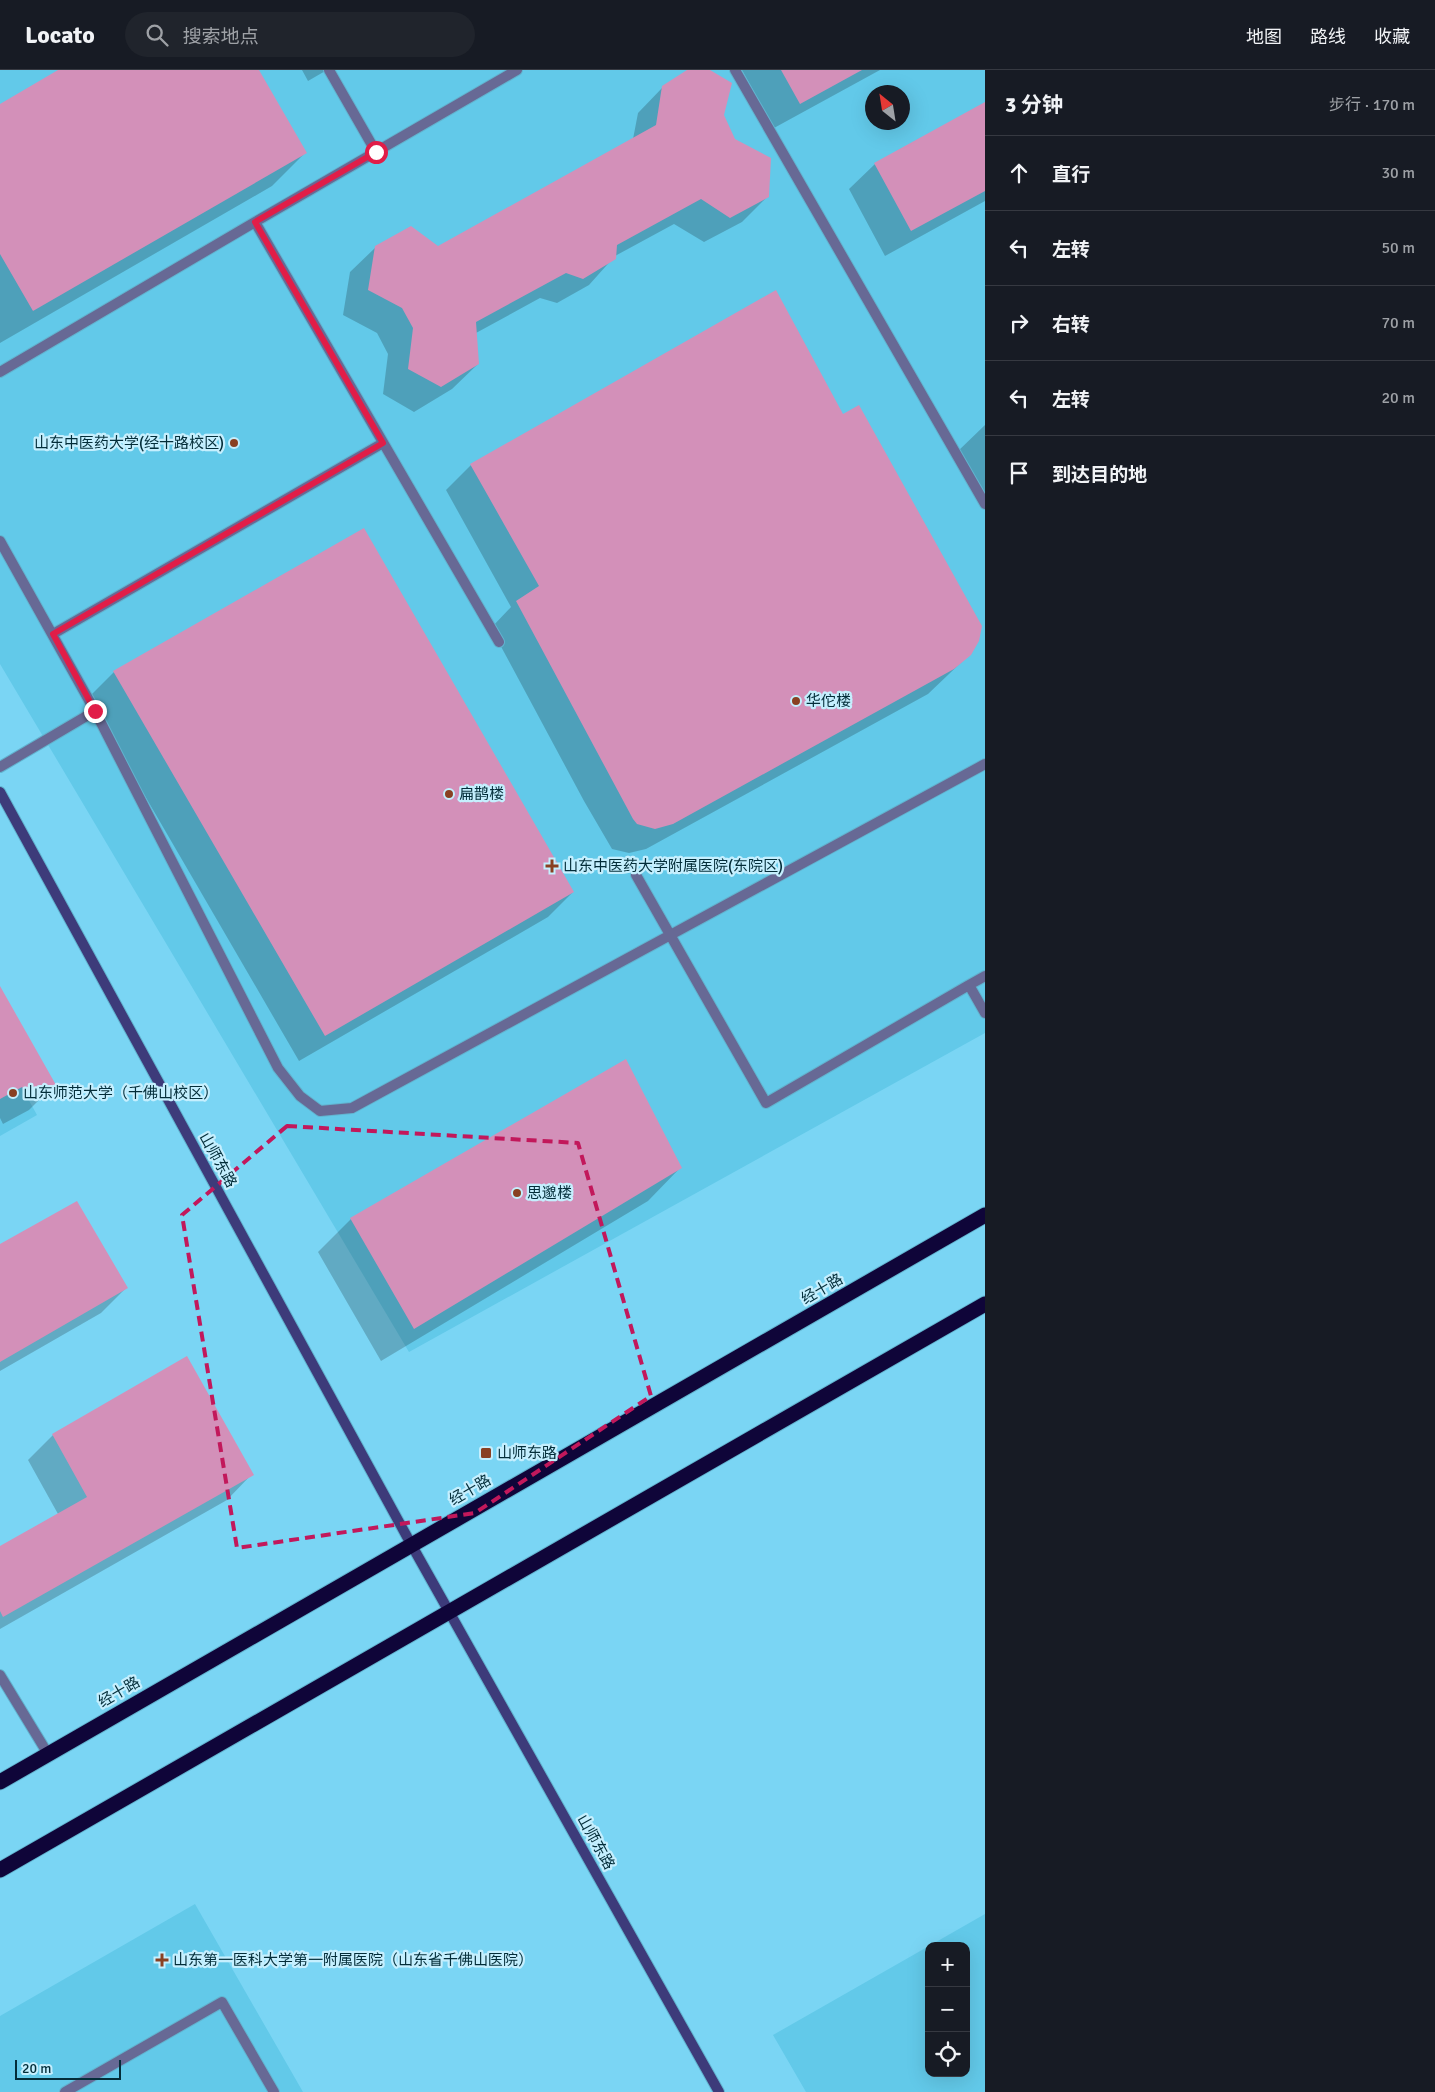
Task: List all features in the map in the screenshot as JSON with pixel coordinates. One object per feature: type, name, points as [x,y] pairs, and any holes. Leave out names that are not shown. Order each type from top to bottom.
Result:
[{"type":"highway","name":"经十路","points":[[0,1782],[411,1544],[985,1216]]},
{"type":"highway","points":[[0,1870],[985,1304]]},
{"type":"main road","name":"山师东路","points":[[0,792],[411,1544],[719,2092]]},
{"type":"street","points":[[330,70],[376,152]]},
{"type":"street","points":[[0,372],[517,70]]},
{"type":"street","points":[[736,70],[985,504]]},
{"type":"street","points":[[255,222],[499,642]]},
{"type":"street","points":[[53,634],[383,443]]},
{"type":"street","points":[[0,541],[95,711],[278,1068],[300,1096],[320,1111],[352,1108],[985,764]]},
{"type":"street","points":[[0,767],[95,711]]},
{"type":"street","points":[[636,876],[766,1103],[985,976]]},
{"type":"street","points":[[969,985],[985,1014]]},
{"type":"street","points":[[0,1675],[48,1754]]},
{"type":"street","points":[[65,2092],[222,2002],[274,2092]]},
{"type":"highlighted area","points":[[287,1126],[578,1143],[651,1396],[475,1513],[237,1548],[182,1215]]},
{"type":"shaded area","name":"山东中医药大学附属医院(东院区)","points":[[0,70],[985,70],[985,1033],[409,1352],[0,664]]},
{"type":"shaded area","name":"山东师范大学（千佛山校区）","points":[[0,1048],[37,1115],[0,1136]]},
{"type":"shaded area","name":"山东第一医科大学第一附属医院（山东省千佛山医院）","points":[[195,1904],[303,2092],[0,2092],[0,2016]]},
{"type":"shaded area","points":[[985,1914],[985,2092],[806,2092],[773,2035],[925,1948],[925,2077],[970,2077],[970,1942],[936,1942]]},
{"type":"building","points":[[58,70],[259,70],[307,153],[33,311],[0,254],[0,104]]},
{"type":"building","points":[[687,70],[710,70],[732,83],[724,115],[735,139],[771,158],[769,197],[730,218],[701,199],[617,245],[616,259],[583,279],[566,273],[476,322],[479,364],[441,387],[408,369],[413,328],[402,308],[368,290],[375,246],[411,226],[438,246],[656,125],[662,86]]},
{"type":"building","points":[[781,70],[862,70],[800,104]]},
{"type":"building","points":[[985,102],[985,191],[911,231],[874,163]]},
{"type":"building","points":[[776,290],[843,414],[859,405],[982,626],[979,641],[971,655],[954,669],[673,824],[655,829],[637,824],[633,819],[516,601],[539,586],[470,464]]},
{"type":"building","name":"扁鹊楼","points":[[364,528],[574,892],[325,1036],[113,671]]},
{"type":"building","points":[[0,986],[56,1085],[29,1100],[22,1087],[0,1099]]},
{"type":"building","name":"思邈楼","points":[[626,1059],[682,1168],[414,1329],[350,1218]]},
{"type":"building","points":[[77,1201],[128,1288],[0,1362],[0,1244]]},
{"type":"building","points":[[187,1356],[254,1475],[3,1617],[0,1611],[0,1546],[87,1497],[52,1434]]},
{"type":"place","name":"山东中医药大学(经十路校区)","points":[[234,443]]},
{"type":"place","name":"华佗楼","points":[[796,701]]},
{"type":"place","name":"扁鹊楼","points":[[449,794]]},
{"type":"place","name":"山东中医药大学附属医院(东院区)","points":[[552,866]]},
{"type":"place","name":"山东师范大学（千佛山校区）","points":[[13,1093]]},
{"type":"place","name":"思邈楼","points":[[517,1193]]},
{"type":"place","name":"山师东路","points":[[486,1453]]},
{"type":"place","name":"山东第一医科大学第一附属医院（山东省千佛山医院）","points":[[162,1960]]},
{"type":"route","points":[[95,711],[53,634],[383,443],[255,222],[376,152]]}]
